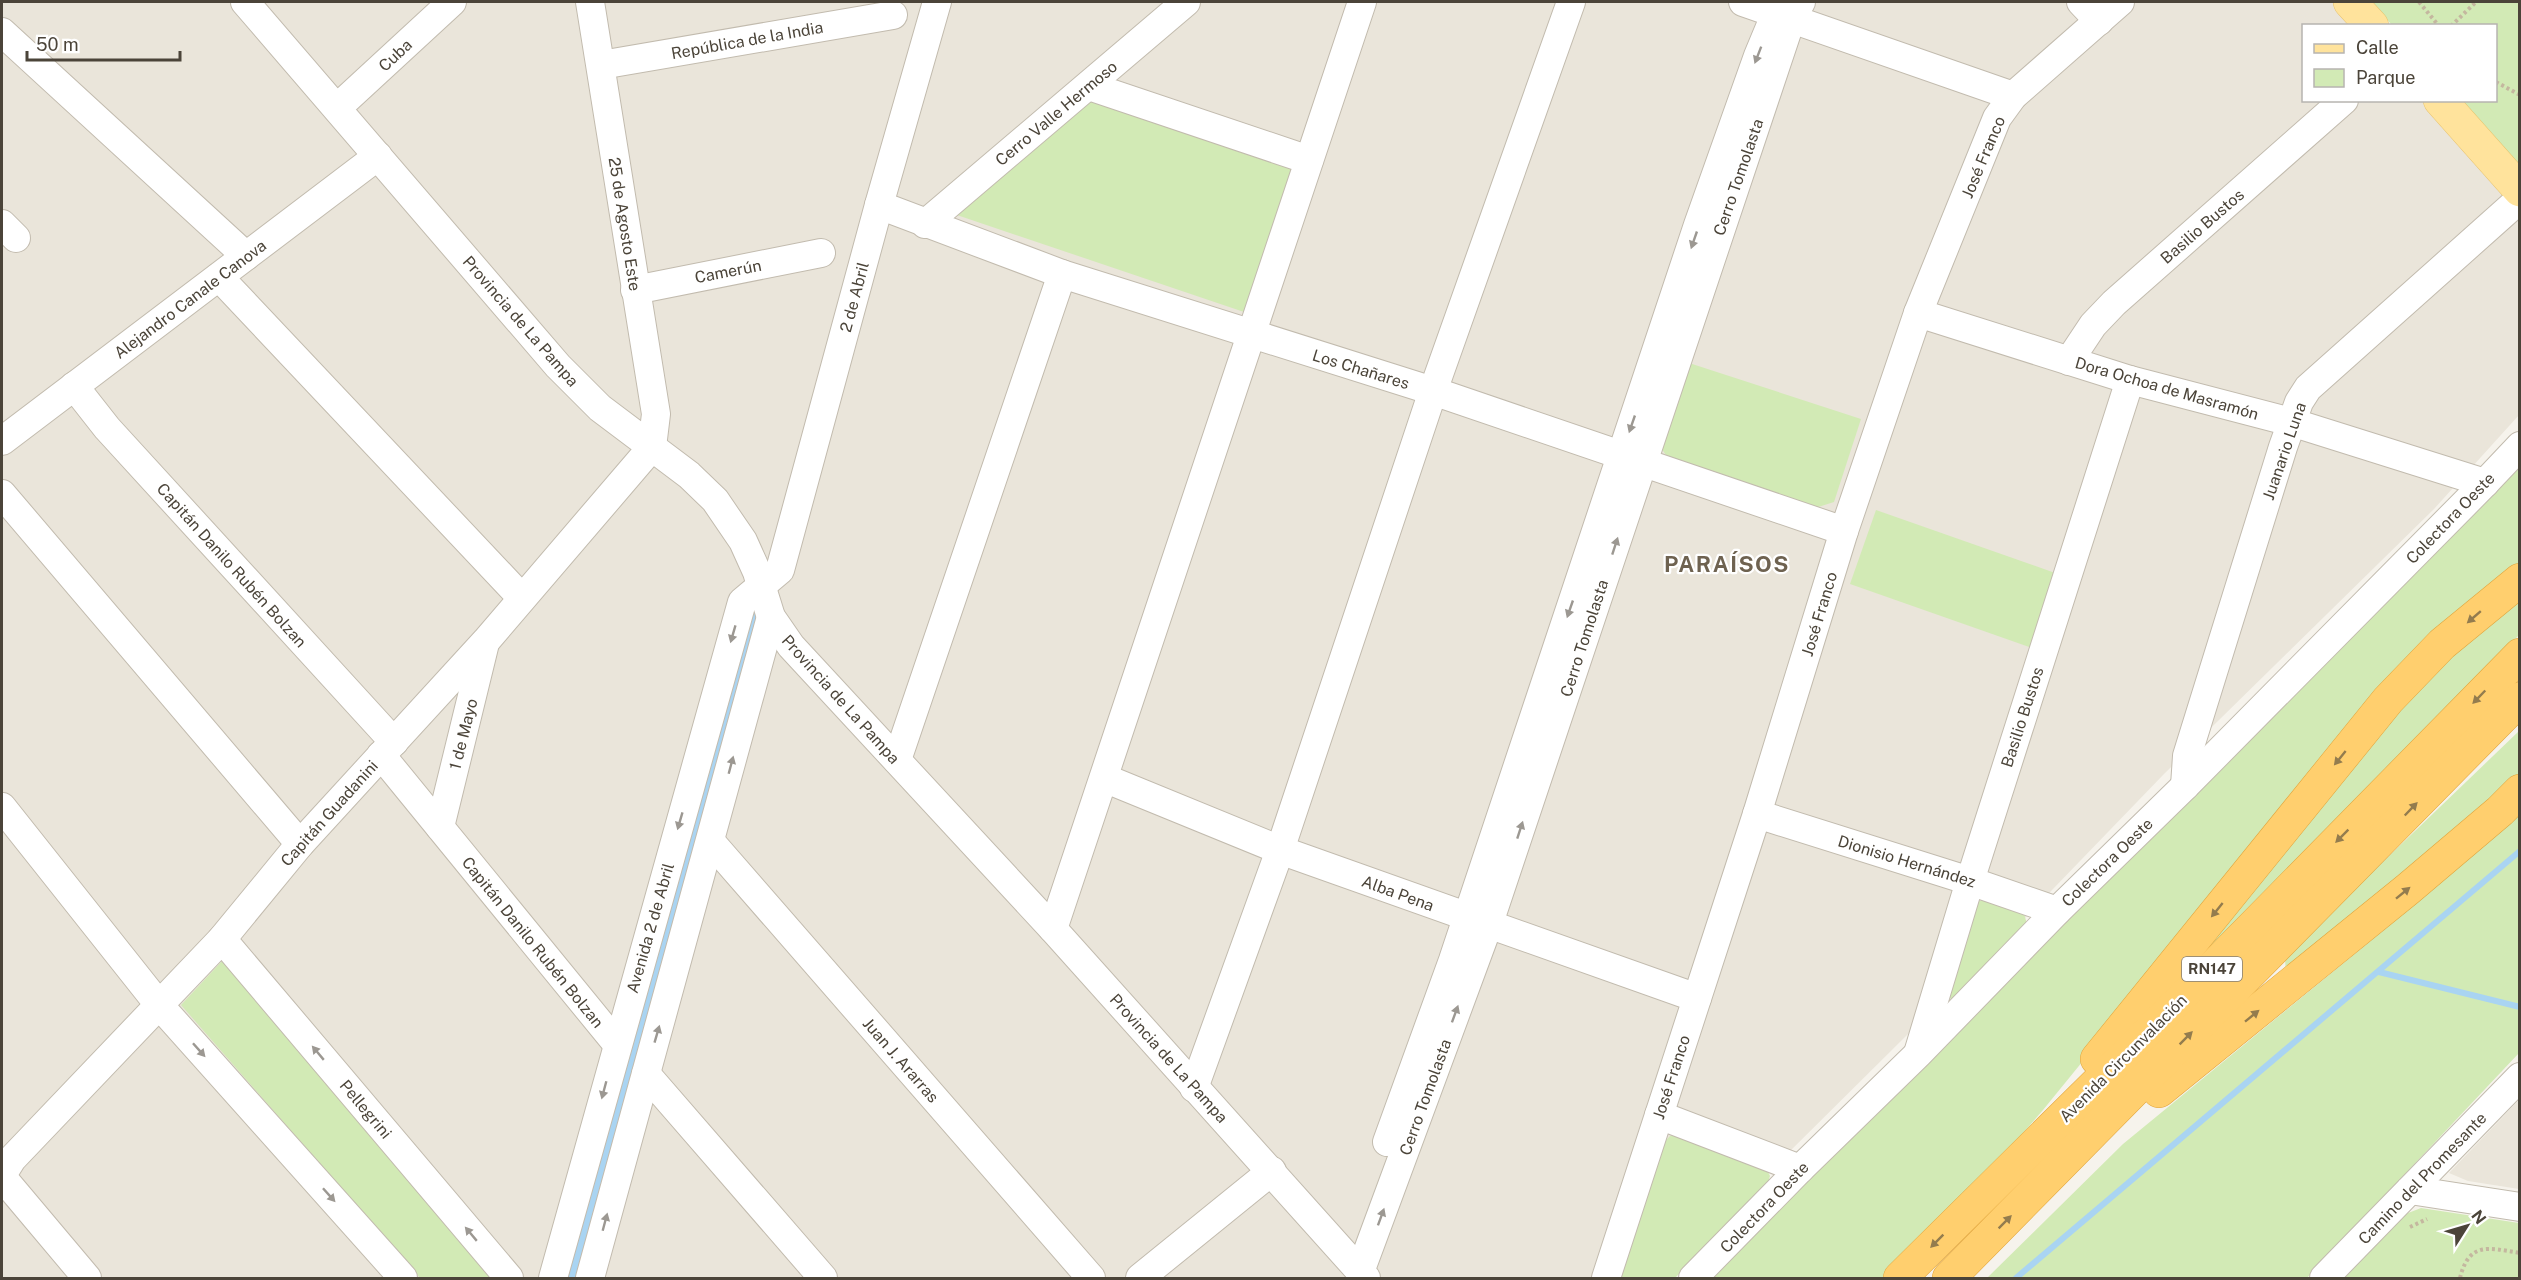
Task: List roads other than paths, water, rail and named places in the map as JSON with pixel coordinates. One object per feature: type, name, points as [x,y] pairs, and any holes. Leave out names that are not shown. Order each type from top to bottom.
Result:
[{"type":"highway","points":[[1968,1211],[2096,1059],[2388,700],[2442,644],[2520,580]]},
{"type":"highway","name":"Avenida Circunvalación","points":[[1900,1278],[2161,1020],[2520,655]]},
{"type":"highway","name":"Avenida Circunvalación","points":[[1949,1278],[2520,699]]},
{"type":"highway","points":[[2043,1184],[2408,889],[2500,811],[2520,791]]},
{"type":"main road","points":[[2350,2],[2370,24]]},
{"type":"main road","points":[[2442,102],[2520,190]]},
{"type":"street","name":"Provincia de La Pampa","points":[[245,2],[558,366],[600,408],[689,475],[715,500],[743,541],[771,617],[791,646],[1053,929],[1358,1269]]},
{"type":"street","name":"Cuba","points":[[337,108],[452,2]]},
{"type":"street","name":"25 de Agosto Este","points":[[590,2],[656,414],[652,447]]},
{"type":"street","name":"2 de Abril","points":[[761,586],[780,570],[937,2]]},
{"type":"street","name":"Cerro Valle Hermoso","points":[[926,224],[1186,2]]},
{"type":"street","points":[[1053,929],[1362,2]]},
{"type":"street","points":[[1194,1088],[1280,850],[1433,390],[1571,2]]},
{"type":"street","points":[[1743,2],[1787,8],[2013,96]]},
{"type":"street","name":"José Franco","points":[[1606,1278],[1757,814],[1844,531],[1918,313],[1997,118],[2013,96],[2090,11],[2120,2]]},
{"type":"street","name":"Cerro Tomolasta","points":[[1358,1269],[1787,8]]},
{"type":"street","name":"República de la India","points":[[601,65],[893,15]]},
{"type":"street","points":[[2,32],[246,256]]},
{"type":"street","points":[[1089,86],[1309,160]]},
{"type":"street","name":"Basilio Bustos","points":[[2069,361],[2093,325],[2114,303],[2342,102]]},
{"type":"street","name":"Alejandro Canale Canova","points":[[2,441],[378,156]]},
{"type":"street","name":"Juanario Luna","points":[[2185,786],[2187,756],[2291,422],[2308,388],[2520,199]]},
{"type":"street","name":"Los Chañares","points":[[879,206],[1062,274],[1433,390],[1844,531]]},
{"type":"street","name":"Camerún","points":[[635,290],[821,253]]},
{"type":"street","points":[[897,760],[1062,274]]},
{"type":"street","points":[[219,277],[522,598]]},
{"type":"street","name":"Dora Ochoa de Masramón","points":[[1918,313],[2130,380],[2291,422],[2485,483]]},
{"type":"street","name":"Basilio Bustos","points":[[1918,1054],[1970,880],[2130,380]]},
{"type":"street","name":"Capitán Danilo Rubén Bolzan","points":[[74,386],[107,428],[387,749],[440,828],[617,1044]]},
{"type":"street","name":"Colectora Oeste","points":[[1693,1278],[1918,1054],[2057,911],[2185,786],[2520,446]]},
{"type":"street","name":"Capitán Guadanini","points":[[4,1163],[160,1006],[222,939],[300,844],[486,641],[652,447]]},
{"type":"street","points":[[2,494],[300,844]]},
{"type":"street","name":"Avenida 2 de Abril","points":[[553,1278],[742,602],[761,586]]},
{"type":"street","points":[[590,1278],[771,617]]},
{"type":"street","name":"1 de Mayo","points":[[440,828],[486,641]]},
{"type":"street","name":"Alba Pena","points":[[1104,778],[1280,850],[1477,922],[1697,998]]},
{"type":"street","points":[[2,807],[160,1006],[403,1278]]},
{"type":"street","name":"Dionisio Hernández","points":[[1757,814],[1970,880],[2057,911]]},
{"type":"street","name":"Juan J. Ararras","points":[[711,842],[1091,1278]]},
{"type":"street","name":"Pellegrini","points":[[222,939],[509,1278]]},
{"type":"street","points":[[646,1074],[823,1278]]},
{"type":"street","name":"Camino del Promesante","points":[[2324,1278],[2520,1077]]},
{"type":"street","points":[[1659,1114],[1800,1169]]},
{"type":"street","points":[[4,1163],[87,1278]]},
{"type":"street","points":[[1140,1278],[1272,1172]]},
{"type":"street","points":[[2410,1190],[2520,1207]]},
{"type":"waterway","points":[[570,1278],[757,609]]},
{"type":"waterway","points":[[2016,1278],[2520,851]]},
{"type":"waterway","points":[[2379,972],[2520,1007]]},
{"type":"district","name":"PARAÍSOS","points":[[1727,564]]}]
